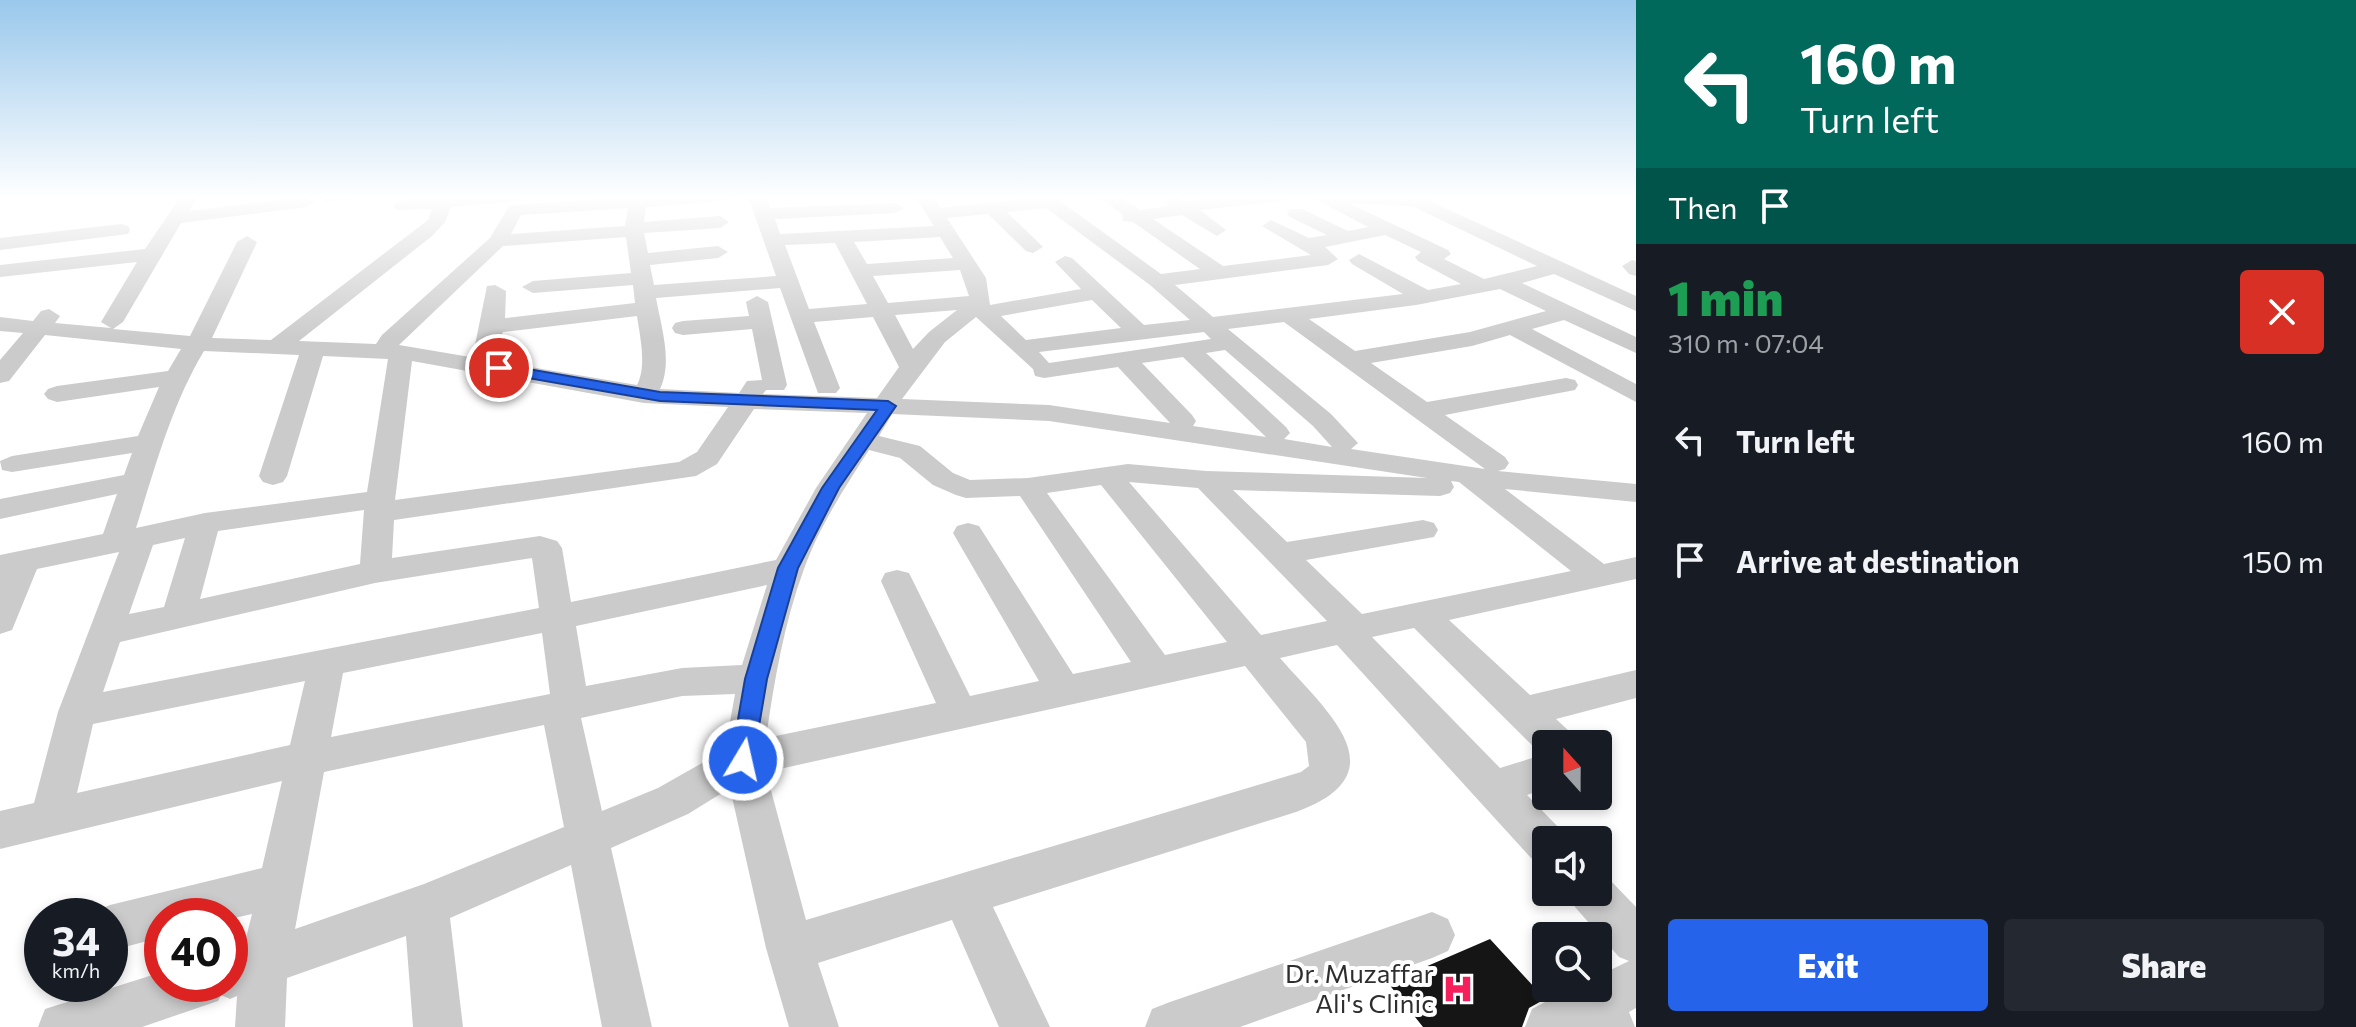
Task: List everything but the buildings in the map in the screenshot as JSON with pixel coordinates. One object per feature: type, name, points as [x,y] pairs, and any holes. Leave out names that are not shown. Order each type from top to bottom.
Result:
[{"type":"street","points":[[112,322],[158,244]]},
{"type":"street","points":[[51,817],[77,712],[106,632],[149,442],[176,377],[200,338],[246,244]]},
{"type":"street","points":[[281,342],[409,244]]},
{"type":"street","points":[[375,572],[391,348],[495,244]]},
{"type":"street","points":[[516,244],[640,264]]},
{"type":"street","points":[[639,244],[652,329],[648,386]]},
{"type":"street","points":[[493,326],[640,264],[678,244]]},
{"type":"street","points":[[775,244],[827,388]]},
{"type":"street","points":[[845,244],[880,310],[899,388]]},
{"type":"street","points":[[955,244],[976,278],[982,307],[1044,371],[1050,407]]},
{"type":"street","points":[[1030,244],[1033,247]]},
{"type":"street","points":[[1105,244],[1157,281],[1322,420],[1344,443]]},
{"type":"street","points":[[1176,244],[1220,274]]},
{"type":"street","points":[[1305,245],[1311,244]]},
{"type":"street","points":[[1420,244],[1441,254],[1425,257],[1564,313],[1636,346]]},
{"type":"street","points":[[1507,244],[1636,304]]},
{"type":"street","points":[[1157,281],[1328,259],[1305,245]]},
{"type":"street","points":[[533,287],[640,264],[718,252]]},
{"type":"street","points":[[0,271],[151,254]]},
{"type":"street","points":[[572,255],[789,281]]},
{"type":"street","points":[[1359,260],[1424,297]]},
{"type":"street","points":[[1065,262],[1139,333]]},
{"type":"street","points":[[859,271],[967,263]]},
{"type":"street","points":[[1024,347],[1424,297],[1493,284],[1555,267]]},
{"type":"street","points":[[480,358],[493,326],[495,291]]},
{"type":"street","points":[[802,316],[982,307],[1097,293]]},
{"type":"street","points":[[814,1027],[790,948],[743,760],[756,679],[788,568],[830,488],[937,337],[982,307]]},
{"type":"street","points":[[0,312],[45,321],[200,338],[391,348],[480,358],[648,386],[760,390],[899,388]]},
{"type":"street","points":[[0,621],[13,563],[205,523],[686,470],[707,458],[760,390],[758,312],[683,328]]},
{"type":"street","points":[[1351,359],[1472,339],[1564,313]]},
{"type":"street","points":[[1289,315],[1422,411],[1481,475]]},
{"type":"street","points":[[1,373],[45,321]]},
{"type":"street","points":[[0,324],[112,322],[200,338]]},
{"type":"street","points":[[1513,328],[1636,394]]},
{"type":"street","points":[[281,342],[313,349],[391,348]]},
{"type":"street","points":[[1044,371],[1228,343]]},
{"type":"street","points":[[273,476],[313,349]]},
{"type":"street","points":[[1188,349],[1277,433]]},
{"type":"street","points":[[1124,359],[1183,421]]},
{"type":"street","points":[[57,394],[176,377]]},
{"type":"street","points":[[1422,411],[1566,385]]},
{"type":"street","points":[[760,390],[899,388],[1183,421],[1442,456],[1481,475],[1621,576]]},
{"type":"street","points":[[1050,407],[1481,475],[1636,493]]},
{"type":"street","points":[[864,440],[910,452],[958,488],[977,490],[1028,487],[1108,475],[1206,480],[1481,475],[1636,476]]},
{"type":"street","points":[[12,464],[149,442]]},
{"type":"street","points":[[790,948],[1315,785],[1329,774],[1329,747],[1256,651],[1108,475]]},
{"type":"street","points":[[1206,480],[1280,554],[1532,829]]},
{"type":"street","points":[[0,509],[138,481]]},
{"type":"street","points":[[1028,487],[1156,671]]},
{"type":"street","points":[[178,616],[205,523]]},
{"type":"street","points":[[1280,554],[1423,530]]},
{"type":"street","points":[[968,533],[1064,691]]},
{"type":"street","points":[[106,632],[375,572],[540,546],[546,548],[558,616],[566,708],[585,837],[627,1027]]},
{"type":"street","points":[[77,712],[725,584],[788,568]]},
{"type":"street","points":[[248,970],[426,906],[673,801],[743,760],[1421,614],[1621,576]]},
{"type":"street","points":[[897,581],[959,713]]},
{"type":"street","points":[[1421,614],[1542,730]]},
{"type":"street","points":[[248,967],[280,885],[304,759],[327,663]]},
{"type":"street","points":[[0,830],[304,759],[682,682],[756,679]]},
{"type":"street","points":[[1525,712],[1636,684]]},
{"type":"street","points":[[1493,788],[1532,775]]},
{"type":"street","points":[[128,923],[280,885]]},
{"type":"street","points":[[963,893],[1025,1027]]},
{"type":"street","points":[[426,906],[438,1027]]},
{"type":"street","points":[[1604,906],[1636,940]]},
{"type":"street","points":[[1170,1027],[1432,935]]},
{"type":"street","points":[[248,974],[260,1027]]},
{"type":"street","points":[[1583,1020],[1636,982]]},
{"type":"street","points":[[65,1027],[144,1002]]},
{"type":"place","name":"Dr. Muzaffar Ali's Clinic","points":[[1458,989]]},
{"type":"route","points":[[499,368],[660,397],[888,406],[830,488],[788,568],[756,679],[743,760]]}]
